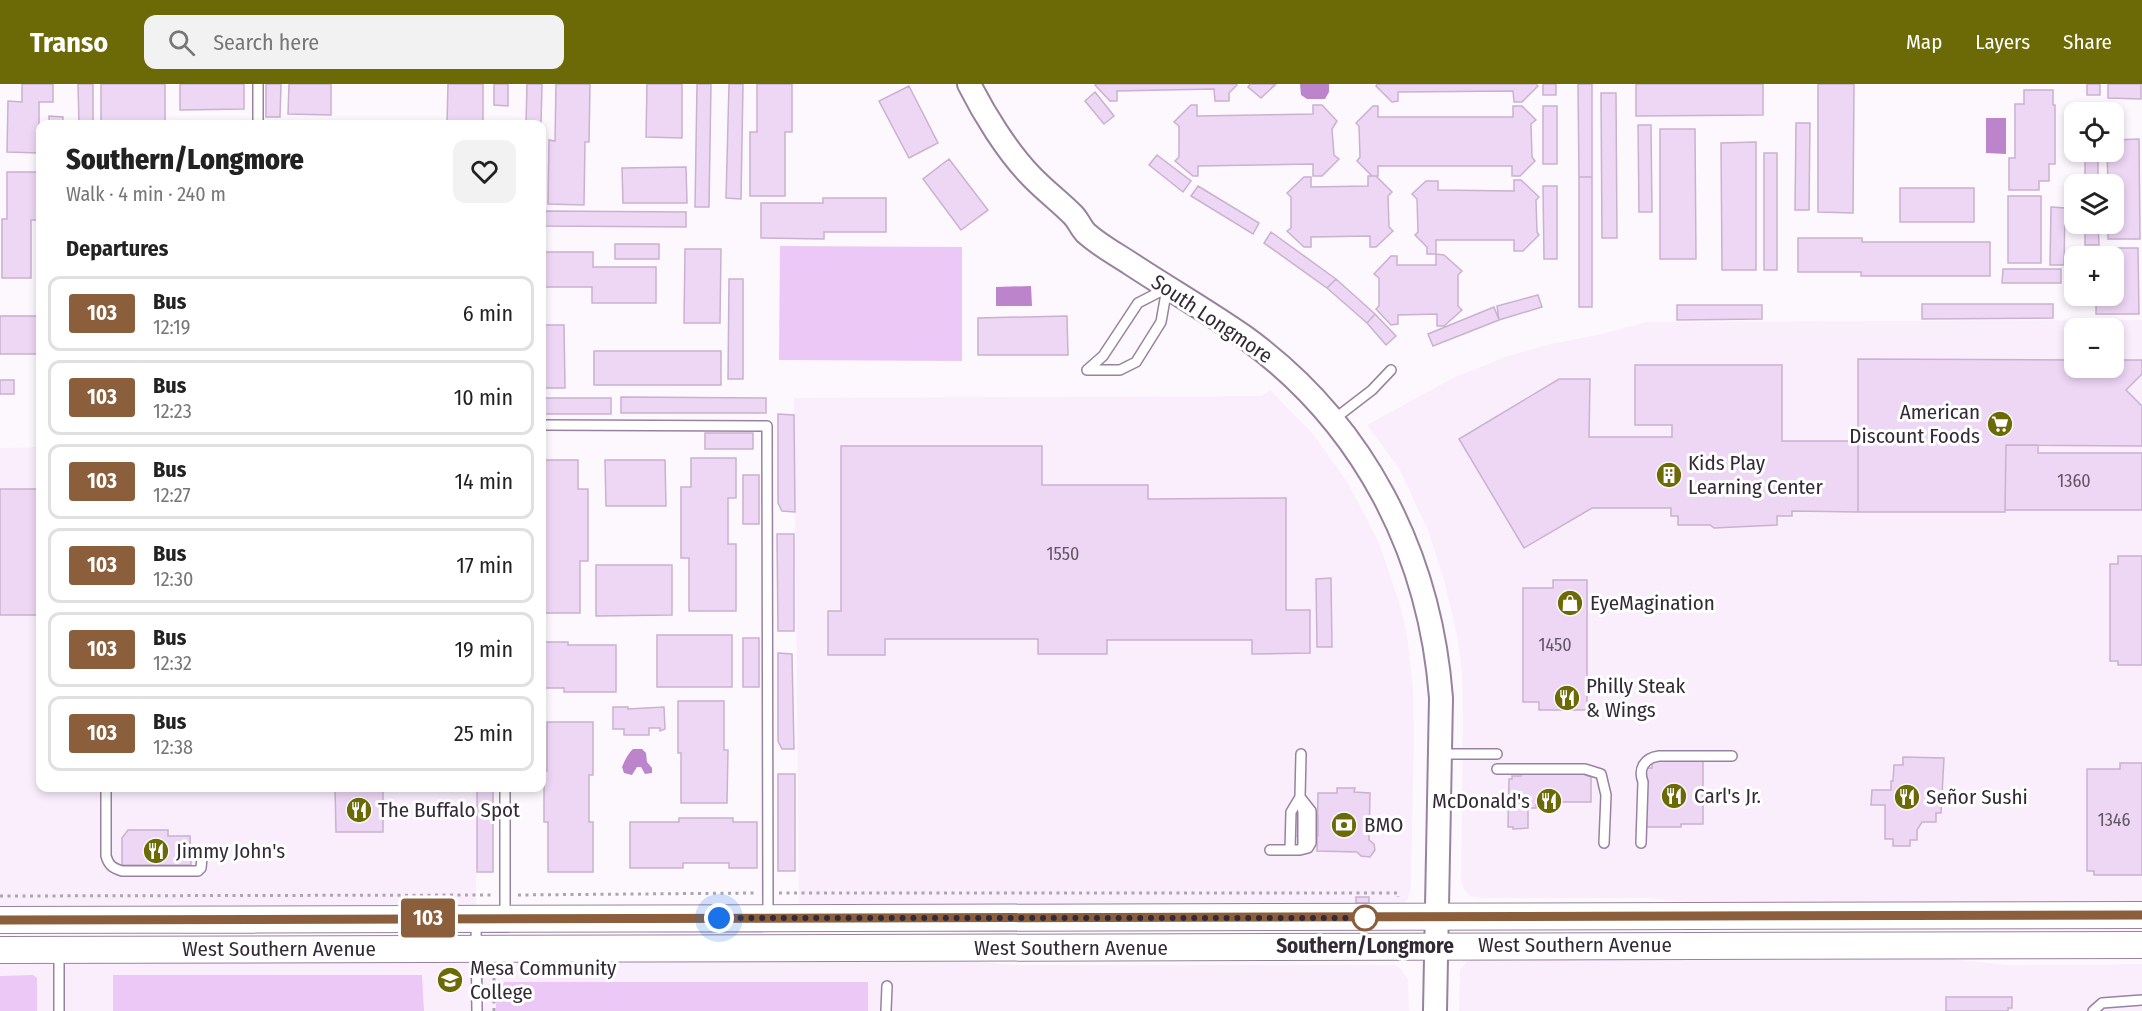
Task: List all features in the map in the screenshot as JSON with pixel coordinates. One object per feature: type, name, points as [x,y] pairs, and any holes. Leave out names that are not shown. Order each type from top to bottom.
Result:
[{"type":"main road","name":"West Southern Avenue","points":[[0,920],[476,918],[505,907],[768,905],[1126,917],[2142,915]]},
{"type":"main road","points":[[933,949],[938,939],[946,933],[956,931],[1105,930],[1126,917]]},
{"type":"main road","name":"West Southern Avenue","points":[[0,950],[2142,945]]},
{"type":"street","name":"South Longmore","points":[[969,84],[1018,160],[1029,174],[1076,218],[1085,232],[1167,288],[1221,321],[1270,357],[1312,396],[1347,436],[1382,490],[1406,542],[1417,573],[1439,671],[1441,698],[1435,1011]]},
{"type":"lane","points":[[258,84],[258,120]]},
{"type":"lane","points":[[1167,288],[1161,322],[1136,362],[1120,370],[1087,370],[1103,356],[1138,303],[1167,288]]},
{"type":"lane","points":[[1333,420],[1372,390],[1391,370]]},
{"type":"lane","points":[[546,426],[766,426],[768,905]]},
{"type":"lane","points":[[1270,850],[1295,850],[1303,846],[1303,812],[1300,797],[1301,754]]},
{"type":"lane","points":[[1439,754],[1497,754]]},
{"type":"lane","points":[[1641,843],[1643,782],[1641,773],[1646,761],[1659,756],[1732,756]]},
{"type":"lane","points":[[1497,769],[1585,769],[1601,774],[1606,795],[1604,843]]},
{"type":"lane","points":[[106,792],[106,856],[113,868],[122,871],[198,871],[201,868],[202,858]]},
{"type":"lane","points":[[505,792],[505,907]]},
{"type":"lane","points":[[476,918],[477,1011]]},
{"type":"lane","points":[[59,950],[59,1011]]},
{"type":"lane","points":[[886,1011],[887,986]]},
{"type":"lane","points":[[2093,1011],[2102,1003],[2142,1000]]},
{"type":"path","points":[[0,896],[505,907],[768,905],[1387,893],[1398,893],[1398,899]]},
{"type":"path","points":[[494,970],[494,1011]]},
{"type":"shaded area","points":[[1300,84],[1329,84],[1329,92],[1325,99],[1307,99],[1301,95]]},
{"type":"shaded area","points":[[1986,118],[2006,118],[2006,154],[1986,153]]},
{"type":"shaded area","points":[[780,246],[962,247],[962,361],[779,360]]},
{"type":"shaded area","points":[[1031,286],[1032,306],[996,306],[996,287]]},
{"type":"shaded area","points":[[2064,320],[2064,378],[2124,378],[2124,320],[2142,320],[2142,907],[1740,909],[1650,898],[1479,898],[1470,896],[1464,890],[1461,879],[1462,673],[1457,635],[1444,580],[1429,533],[1400,470],[1367,425],[1453,378],[1508,356],[1551,344],[1647,322]]},
{"type":"shaded area","points":[[1270,390],[1313,434],[1348,483],[1379,543],[1401,608],[1407,634],[1413,689],[1411,885],[1408,899],[1395,908],[799,909],[794,398],[1262,396]]},
{"type":"shaded area","points":[[36,447],[36,792],[476,792],[476,911],[0,913],[0,448]]},
{"type":"shaded area","points":[[633,749],[642,749],[646,753],[652,773],[645,774],[641,767],[637,767],[632,775],[624,773],[622,767]]},
{"type":"shaded area","points":[[1888,952],[2008,965],[2142,964],[2142,1011],[1459,1011],[1460,970],[1470,957]]},
{"type":"shaded area","name":"Mesa Community College","points":[[910,956],[1013,965],[1394,965],[1401,969],[1408,979],[1409,1011],[0,1011],[0,957]]},
{"type":"shaded area","points":[[33,975],[37,978],[37,1011],[0,1011],[0,976]]},
{"type":"shaded area","points":[[113,975],[422,975],[424,1011],[113,1011]]},
{"type":"shaded area","points":[[504,982],[868,982],[868,1011],[496,1011],[496,993]]},
{"type":"building","points":[[22,84],[53,84],[53,102],[39,102],[39,120],[36,120],[36,153],[7,152],[8,101],[22,102]]},
{"type":"building","points":[[78,84],[93,84],[93,120],[79,120]]},
{"type":"building","points":[[101,84],[165,84],[165,120],[101,120]]},
{"type":"building","points":[[180,84],[244,84],[244,109],[180,110]]},
{"type":"building","points":[[266,84],[281,84],[280,117],[266,117]]},
{"type":"building","points":[[289,84],[331,84],[331,115],[288,114]]},
{"type":"building","points":[[448,84],[483,84],[483,120],[447,120]]},
{"type":"building","points":[[494,84],[508,84],[508,106],[494,105]]},
{"type":"building","points":[[527,84],[542,84],[541,120],[526,120]]},
{"type":"building","points":[[556,84],[590,84],[589,142],[585,142],[584,205],[548,204],[549,140],[555,141]]},
{"type":"building","points":[[647,84],[682,84],[682,138],[646,137]]},
{"type":"building","points":[[697,84],[711,84],[709,207],[695,207]]},
{"type":"building","points":[[729,84],[743,84],[741,199],[726,198]]},
{"type":"building","points":[[757,84],[792,84],[792,132],[785,132],[785,196],[750,196],[750,132],[757,132]]},
{"type":"building","points":[[1096,84],[1237,85],[1229,93],[1229,101],[1215,101],[1214,89],[1117,91],[1117,101],[1110,101]]},
{"type":"building","points":[[1250,84],[1276,84],[1261,98],[1248,87]]},
{"type":"building","points":[[1377,84],[1536,84],[1538,86],[1522,102],[1514,102],[1513,91],[1398,92],[1398,101],[1392,102],[1376,86]]},
{"type":"building","points":[[1543,84],[1556,84],[1556,95],[1543,95]]},
{"type":"building","points":[[1578,84],[1592,84],[1592,177],[1579,177]]},
{"type":"building","points":[[1636,84],[1763,84],[1763,115],[1636,116]]},
{"type":"building","points":[[1818,84],[1854,84],[1853,213],[1818,212]]},
{"type":"building","points":[[2087,84],[2100,84],[2100,95],[2087,95]]},
{"type":"building","points":[[2108,84],[2141,84],[2141,99],[2108,98]]},
{"type":"building","points":[[909,86],[938,143],[909,158],[879,101]]},
{"type":"building","points":[[2024,90],[2053,90],[2055,164],[2049,164],[2049,181],[2039,181],[2039,190],[2009,190],[2009,158],[2015,158],[2015,104],[2024,104]]},
{"type":"building","points":[[1095,92],[1114,116],[1104,124],[1085,101]]},
{"type":"building","points":[[1601,93],[1616,93],[1617,238],[1602,238]]},
{"type":"building","points":[[1191,105],[1197,105],[1197,116],[1313,114],[1313,105],[1322,105],[1337,121],[1332,129],[1334,155],[1339,159],[1322,176],[1313,176],[1313,164],[1198,166],[1198,176],[1193,176],[1175,161],[1179,157],[1179,126],[1174,122]]},
{"type":"building","points":[[1373,106],[1378,106],[1378,117],[1513,117],[1513,106],[1522,106],[1536,120],[1531,124],[1532,157],[1535,161],[1520,176],[1512,176],[1512,166],[1378,166],[1378,176],[1372,176],[1357,161],[1360,157],[1359,126],[1356,123]]},
{"type":"building","points":[[1543,106],[1557,106],[1557,164],[1543,164]]},
{"type":"building","points":[[49,116],[63,117],[63,120],[49,120]]},
{"type":"building","points":[[1796,123],[1810,123],[1809,210],[1795,210]]},
{"type":"building","points":[[1638,125],[1651,125],[1652,212],[1639,212]]},
{"type":"building","points":[[1660,129],[1695,129],[1696,259],[1660,259]]},
{"type":"building","points":[[2139,139],[2140,239],[2108,239],[2108,234],[2124,234],[2124,174],[2108,174],[2107,162],[2124,162],[2124,140]]},
{"type":"building","points":[[1756,142],[1756,270],[1722,270],[1721,143]]},
{"type":"building","points":[[1764,153],[1777,153],[1777,270],[1764,270]]},
{"type":"building","points":[[1157,155],[1191,181],[1183,192],[1149,165]]},
{"type":"building","points":[[949,159],[988,210],[961,230],[923,179]]},
{"type":"building","points":[[2085,162],[2098,162],[2098,174],[2085,174]]},
{"type":"building","points":[[686,167],[687,203],[623,203],[622,168]]},
{"type":"building","points":[[7,172],[36,172],[36,220],[31,220],[31,278],[2,278],[2,219],[7,219]]},
{"type":"building","points":[[1368,176],[1376,176],[1392,192],[1388,196],[1389,227],[1393,231],[1376,247],[1370,247],[1370,236],[1311,237],[1311,247],[1304,247],[1287,231],[1291,228],[1291,197],[1287,193],[1304,177],[1311,177],[1311,187],[1368,186]]},
{"type":"building","points":[[1579,177],[1592,177],[1592,307],[1579,307]]},
{"type":"building","points":[[1514,180],[1521,180],[1539,197],[1536,200],[1539,235],[1523,251],[1514,251],[1514,240],[1436,240],[1436,254],[1427,254],[1427,247],[1415,235],[1418,232],[1417,199],[1412,194],[1426,181],[1438,181],[1438,190],[1514,191]]},
{"type":"building","points":[[1198,186],[1259,223],[1253,234],[1191,196]]},
{"type":"building","points":[[1543,186],[1557,186],[1557,259],[1544,259]]},
{"type":"building","points":[[1900,188],[1974,188],[1974,222],[1900,222]]},
{"type":"building","points":[[2008,196],[2041,196],[2041,263],[2008,263]]},
{"type":"building","points":[[823,198],[886,198],[886,232],[824,232],[824,239],[761,238],[761,203],[823,203]]},
{"type":"building","points":[[2051,207],[2064,208],[2064,265],[2050,265]]},
{"type":"building","points":[[546,211],[686,212],[686,227],[546,226]]},
{"type":"building","points":[[1271,232],[1336,279],[1327,288],[1264,243]]},
{"type":"building","points":[[2085,234],[2098,234],[2099,245],[2085,245]]},
{"type":"building","points":[[1798,238],[1862,238],[1862,242],[1990,242],[1990,276],[1861,276],[1861,272],[1798,272]]},
{"type":"building","points":[[615,244],[659,244],[659,259],[615,259]]},
{"type":"building","points":[[2124,248],[2138,248],[2139,314],[2096,314],[2096,306],[2124,306]]},
{"type":"building","points":[[685,249],[721,249],[720,323],[684,323]]},
{"type":"building","points":[[546,252],[593,252],[593,267],[656,267],[656,303],[592,303],[592,287],[546,287]]},
{"type":"building","points":[[1436,254],[1444,255],[1462,271],[1458,275],[1458,306],[1462,310],[1444,326],[1437,326],[1437,314],[1398,315],[1398,324],[1391,325],[1376,309],[1379,306],[1379,278],[1374,274],[1391,256],[1397,256],[1397,265],[1436,265]]},
{"type":"building","points":[[2003,269],[2061,269],[2061,283],[2002,283]]},
{"type":"building","points":[[729,279],[743,279],[743,379],[728,379]]},
{"type":"building","points":[[1336,279],[1375,314],[1367,323],[1327,288]]},
{"type":"building","points":[[1538,295],[1542,307],[1499,320],[1497,306]]},
{"type":"building","points":[[1922,304],[2053,304],[2053,318],[1922,319]]},
{"type":"building","points":[[1677,305],[1762,305],[1762,319],[1677,320]]},
{"type":"building","points":[[1494,307],[1499,320],[1433,346],[1428,334]]},
{"type":"building","points":[[1375,314],[1396,336],[1386,345],[1367,323]]},
{"type":"building","points":[[0,316],[36,316],[36,354],[0,354]]},
{"type":"building","points":[[1067,316],[1068,355],[978,355],[978,318]]},
{"type":"building","points":[[546,325],[564,325],[565,388],[546,388]]},
{"type":"building","points":[[594,351],[721,351],[721,385],[594,385]]},
{"type":"building","name":"American Discount Foods","points":[[1858,359],[2064,360],[2064,378],[2124,378],[2124,360],[2142,360],[2142,374],[2126,390],[2142,406],[2142,446],[2006,445],[2005,512],[1858,512]]},
{"type":"building","name":"Kids Play Learning Center","points":[[1635,365],[1782,365],[1782,441],[1858,441],[1858,512],[1792,511],[1792,516],[1777,516],[1777,525],[1714,528],[1710,525],[1678,525],[1678,516],[1671,516],[1671,508],[1592,508],[1524,548],[1459,439],[1559,379],[1590,379],[1589,437],[1672,437],[1672,425],[1635,425]]},
{"type":"building","points":[[0,380],[14,380],[14,394],[0,394]]},
{"type":"building","points":[[621,397],[766,398],[766,413],[621,413]]},
{"type":"building","points":[[546,398],[611,398],[611,414],[546,414]]},
{"type":"building","points":[[778,414],[794,415],[795,512],[782,511],[778,503]]},
{"type":"building","points":[[705,433],[753,433],[753,449],[705,449]]},
{"type":"building","points":[[2006,445],[2038,445],[2038,453],[2142,453],[2142,510],[2005,510]]},
{"type":"building","points":[[841,446],[1042,446],[1042,485],[1148,485],[1148,499],[1286,498],[1286,610],[1310,610],[1310,653],[1252,654],[1252,640],[1107,640],[1107,654],[1038,654],[1038,639],[885,639],[885,655],[828,655],[828,611],[841,611]]},
{"type":"building","points":[[691,458],[736,458],[736,498],[728,498],[728,544],[736,544],[736,611],[689,611],[689,558],[681,558],[681,487],[691,487]]},
{"type":"building","points":[[546,460],[578,460],[578,489],[588,489],[588,561],[580,561],[580,613],[546,613]]},
{"type":"building","points":[[605,460],[665,460],[666,506],[606,506]]},
{"type":"building","points":[[743,475],[759,475],[759,524],[743,524]]},
{"type":"building","points":[[0,489],[36,489],[36,615],[0,615]]},
{"type":"building","points":[[777,534],[794,534],[794,631],[778,631]]},
{"type":"building","points":[[2118,556],[2142,556],[2142,665],[2118,665],[2118,661],[2110,661],[2110,564],[2118,564]]},
{"type":"building","points":[[596,565],[672,565],[672,615],[596,616]]},
{"type":"building","points":[[1331,578],[1332,647],[1317,647],[1316,579]]},
{"type":"building","points":[[1553,580],[1587,580],[1587,710],[1539,710],[1539,702],[1523,702],[1523,588],[1553,588]]},
{"type":"building","points":[[657,635],[732,635],[732,687],[657,687]]},
{"type":"building","points":[[743,638],[759,638],[759,687],[743,687]]},
{"type":"building","points":[[546,642],[568,642],[568,645],[616,645],[616,692],[564,692],[564,688],[546,688]]},
{"type":"building","points":[[778,653],[792,654],[794,749],[782,749],[778,741]]},
{"type":"building","points":[[678,701],[724,701],[724,750],[728,750],[727,803],[681,803]]},
{"type":"building","points":[[613,707],[628,707],[628,709],[664,707],[665,729],[660,731],[660,728],[649,728],[649,735],[624,735],[624,729],[613,729]]},
{"type":"building","points":[[547,722],[593,722],[593,775],[589,775],[589,822],[593,822],[593,872],[548,872],[548,822],[544,822]]},
{"type":"building","name":"Señor Sushi","points":[[1903,757],[1944,758],[1941,813],[1936,813],[1936,822],[1922,822],[1917,830],[1917,840],[1910,840],[1910,846],[1893,846],[1893,839],[1885,839],[1885,805],[1871,805],[1872,790],[1891,790],[1894,765],[1903,765]]},
{"type":"building","name":"Carl's Jr.","points":[[1652,761],[1703,761],[1703,824],[1681,824],[1681,827],[1645,827],[1645,768],[1652,768]]},
{"type":"building","points":[[2120,763],[2142,763],[2142,875],[2094,875],[2094,871],[2087,871],[2087,769],[2120,769]]},
{"type":"building","points":[[778,774],[795,774],[795,871],[778,871]]},
{"type":"building","name":"McDonald's","points":[[1521,774],[1583,774],[1591,777],[1591,802],[1559,802],[1559,804],[1547,804],[1547,807],[1536,805],[1536,808],[1528,805],[1528,828],[1508,827],[1509,779],[1512,779],[1512,776],[1521,776]]},
{"type":"building","name":"BMO","points":[[1337,788],[1355,788],[1354,792],[1370,793],[1369,840],[1374,844],[1375,850],[1370,857],[1361,856],[1357,852],[1317,851],[1318,793],[1337,793]]},
{"type":"building","name":"The Buffalo Spot","points":[[335,792],[383,792],[383,832],[336,832]]},
{"type":"building","points":[[477,792],[493,792],[493,872],[477,872]]},
{"type":"building","points":[[1290,815],[1318,815],[1318,836],[1290,836]]},
{"type":"building","points":[[679,818],[733,818],[733,822],[757,822],[757,868],[729,868],[729,863],[683,863],[683,868],[630,868],[630,822],[679,822]]},
{"type":"building","name":"Jimmy John's","points":[[128,830],[168,830],[168,836],[190,836],[191,865],[122,865],[122,838]]},
{"type":"building","points":[[1356,897],[1369,897],[1369,903],[1356,903]]},
{"type":"building","points":[[1946,997],[2012,997],[2012,1008],[2008,1008],[2008,1011],[1946,1011]]},
{"type":"bus line","name":"103","points":[[0,920],[2142,915]]},
{"type":"place","name":"American Discount Foods","points":[[2000,424]]},
{"type":"place","name":"Kids Play Learning Center","points":[[1669,475]]},
{"type":"place","name":"EyeMagination","points":[[1570,603]]},
{"type":"place","name":"Philly Steak & Wings","points":[[1567,698]]},
{"type":"place","name":"Carl's Jr.","points":[[1674,796]]},
{"type":"place","name":"Señor Sushi","points":[[1907,797]]},
{"type":"place","name":"McDonald's","points":[[1549,801]]},
{"type":"place","name":"The Buffalo Spot","points":[[359,810]]},
{"type":"place","name":"BMO","points":[[1344,825]]},
{"type":"place","name":"Jimmy John's","points":[[156,851]]},
{"type":"place","name":"Southern/Longmore","points":[[1365,918]]},
{"type":"place","name":"Mesa Community College","points":[[450,980]]},
{"type":"route","points":[[719,918],[1365,918]]}]
